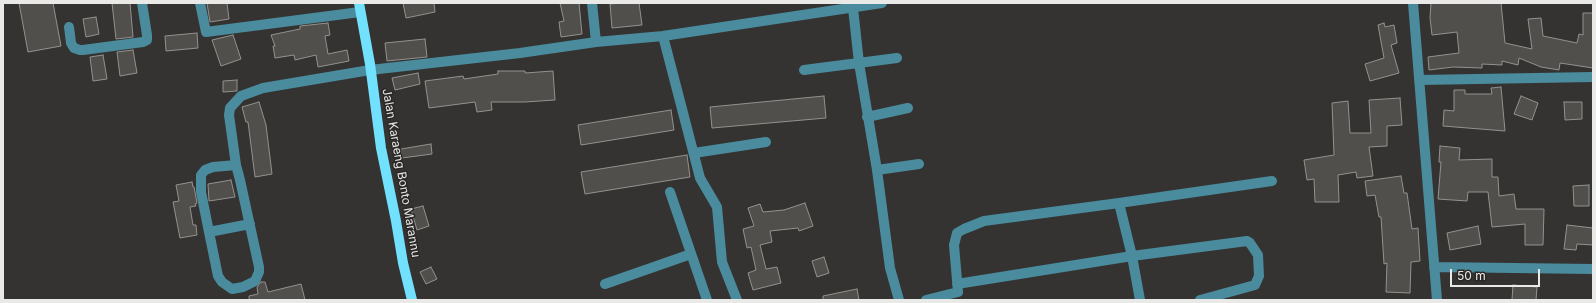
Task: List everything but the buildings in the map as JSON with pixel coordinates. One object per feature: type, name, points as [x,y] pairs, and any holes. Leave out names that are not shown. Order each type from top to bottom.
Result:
[{"type":"main road","name":"Jalan Karaeng Bonto Marannu","points":[[360,8],[381,148],[396,220],[403,264],[412,300]]},
{"type":"street","points":[[69,27],[71,43],[74,48],[80,50],[143,42],[147,40],[147,35],[142,3]]},
{"type":"street","points":[[200,3],[206,32],[360,8]]},
{"type":"street","points":[[592,3],[596,42]]},
{"type":"street","points":[[236,165],[213,167],[205,170],[201,175],[201,192],[218,276],[222,282],[232,289],[244,287],[255,281],[259,272],[250,224],[236,165],[229,115],[230,108],[242,96],[263,88],[280,84],[370,70],[596,42],[663,36],[882,3]]},
{"type":"street","points":[[1413,3],[1437,300]]},
{"type":"street","points":[[853,8],[859,63],[877,170],[890,268],[899,300]]},
{"type":"street","points":[[663,36],[702,183],[717,207],[722,262],[737,300]]},
{"type":"street","points":[[804,70],[896,58]]},
{"type":"street","points":[[1419,80],[1593,77]]},
{"type":"street","points":[[867,117],[908,108]]},
{"type":"street","points":[[694,153],[766,142]]},
{"type":"street","points":[[877,170],[919,164]]},
{"type":"street","points":[[959,292],[954,240],[957,233],[964,228],[984,221],[1272,181]]},
{"type":"street","points":[[670,192],[707,300]]},
{"type":"street","points":[[1119,203],[1132,256],[1140,300]]},
{"type":"street","points":[[209,232],[250,224]]},
{"type":"street","points":[[926,300],[1132,256],[1247,241],[1250,243],[1258,254],[1259,276],[1255,285],[1200,300]]},
{"type":"street","points":[[605,284],[691,254]]},
{"type":"street","points":[[1434,267],[1593,269]]}]
